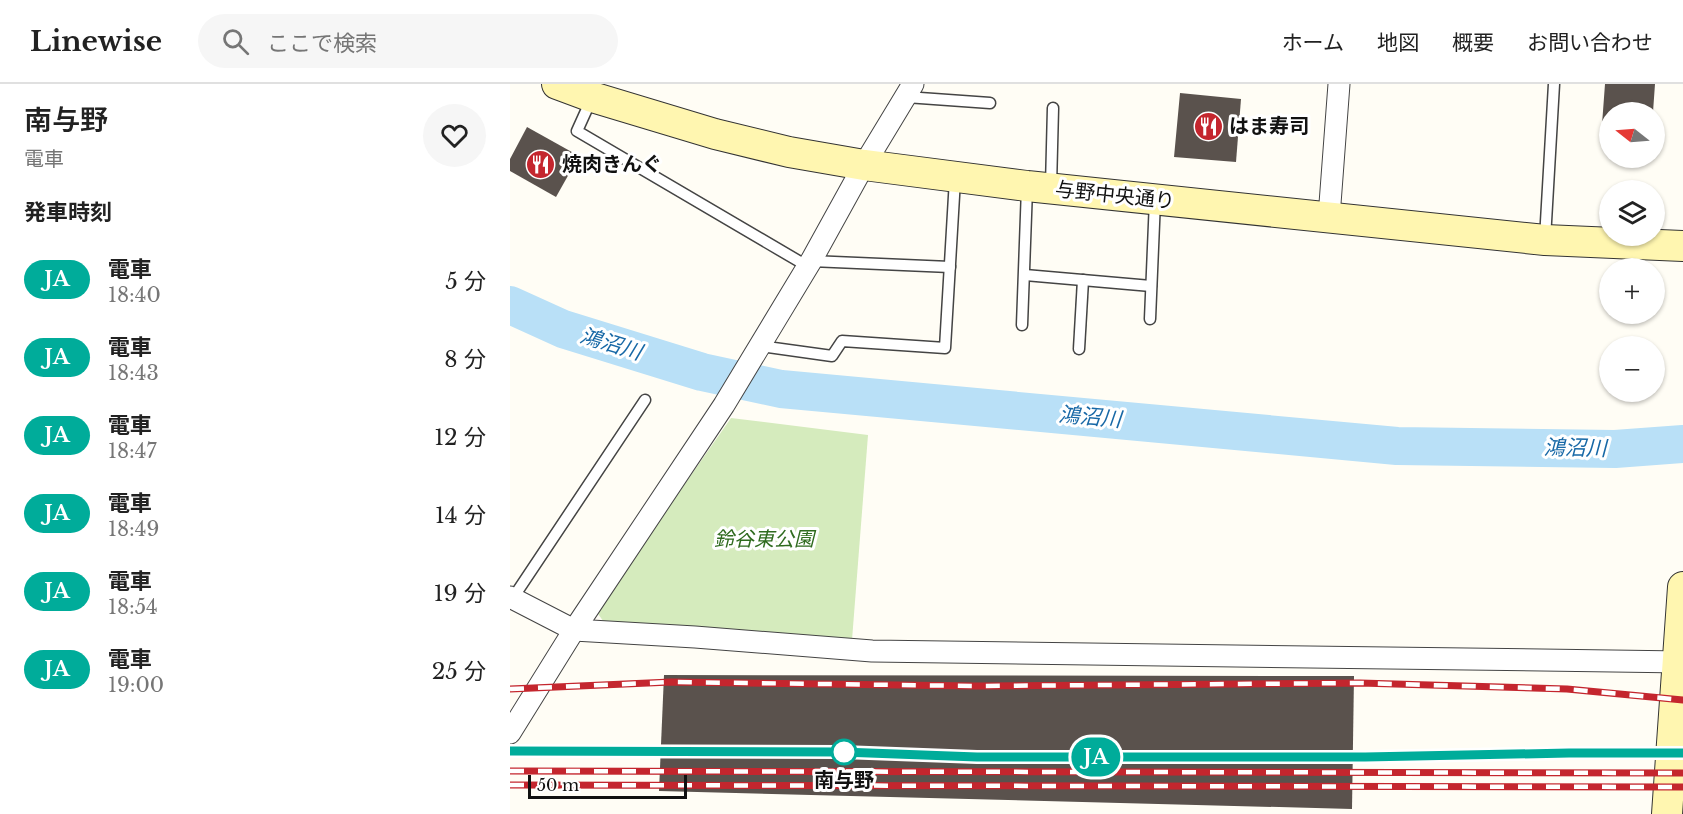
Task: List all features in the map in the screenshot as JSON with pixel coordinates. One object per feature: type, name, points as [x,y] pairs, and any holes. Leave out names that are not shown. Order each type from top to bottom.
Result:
[{"type":"street","name":"与野中央通り","points":[[557,84],[592,97],[736,139],[789,152],[864,165],[1155,200],[1545,240],[1683,246]]},
{"type":"street","points":[[1329,217],[1339,84]]},
{"type":"street","points":[[510,733],[574,630],[757,352],[909,91]]},
{"type":"street","points":[[1673,811],[1683,586]]},
{"type":"street","points":[[512,597],[574,630],[872,651],[1680,675]]},
{"type":"lane","points":[[1545,240],[1554,84]]},
{"type":"lane","points":[[909,91],[990,103]]},
{"type":"lane","points":[[592,97],[577,131],[809,264],[950,267]]},
{"type":"lane","points":[[1022,325],[1025,275],[1053,108]]},
{"type":"lane","points":[[757,352],[832,356],[842,341],[945,348],[956,177]]},
{"type":"lane","points":[[1150,319],[1155,200]]},
{"type":"lane","points":[[1025,275],[1151,286]]},
{"type":"lane","points":[[1079,349],[1083,280]]},
{"type":"lane","points":[[512,597],[645,400]]},
{"type":"green space","name":"鈴谷東公園","points":[[731,418],[868,435],[852,640],[606,625],[596,611]]},
{"type":"building","points":[[1605,84],[1655,84],[1654,102],[1604,102]]},
{"type":"building","points":[[1180,93],[1241,99],[1236,162],[1174,157]]},
{"type":"building","points":[[527,127],[579,156],[556,197],[510,171],[510,159]]},
{"type":"building","points":[[664,675],[1354,676],[1352,809],[659,791]]},
{"type":"waterway","name":"鴻沼川","points":[[510,305],[563,329],[702,372],[781,389],[1397,446],[1615,449],[1683,444]]},
{"type":"railway","points":[[510,689],[671,682],[976,686],[1360,683],[1567,689],[1683,700]]},
{"type":"railway","points":[[510,751],[842,752],[977,757],[1365,757],[1683,753]]},
{"type":"railway","points":[[510,771],[1683,773]]},
{"type":"railway","points":[[510,785],[1683,787]]},
{"type":"train","name":"JA","points":[[510,751],[842,752],[977,757],[1365,757],[1683,753]]},
{"type":"place","name":"はま寿司","points":[[1208,126]]},
{"type":"place","name":"焼肉きんぐ","points":[[541,164]]},
{"type":"place","name":"南与野","points":[[844,752]]}]
